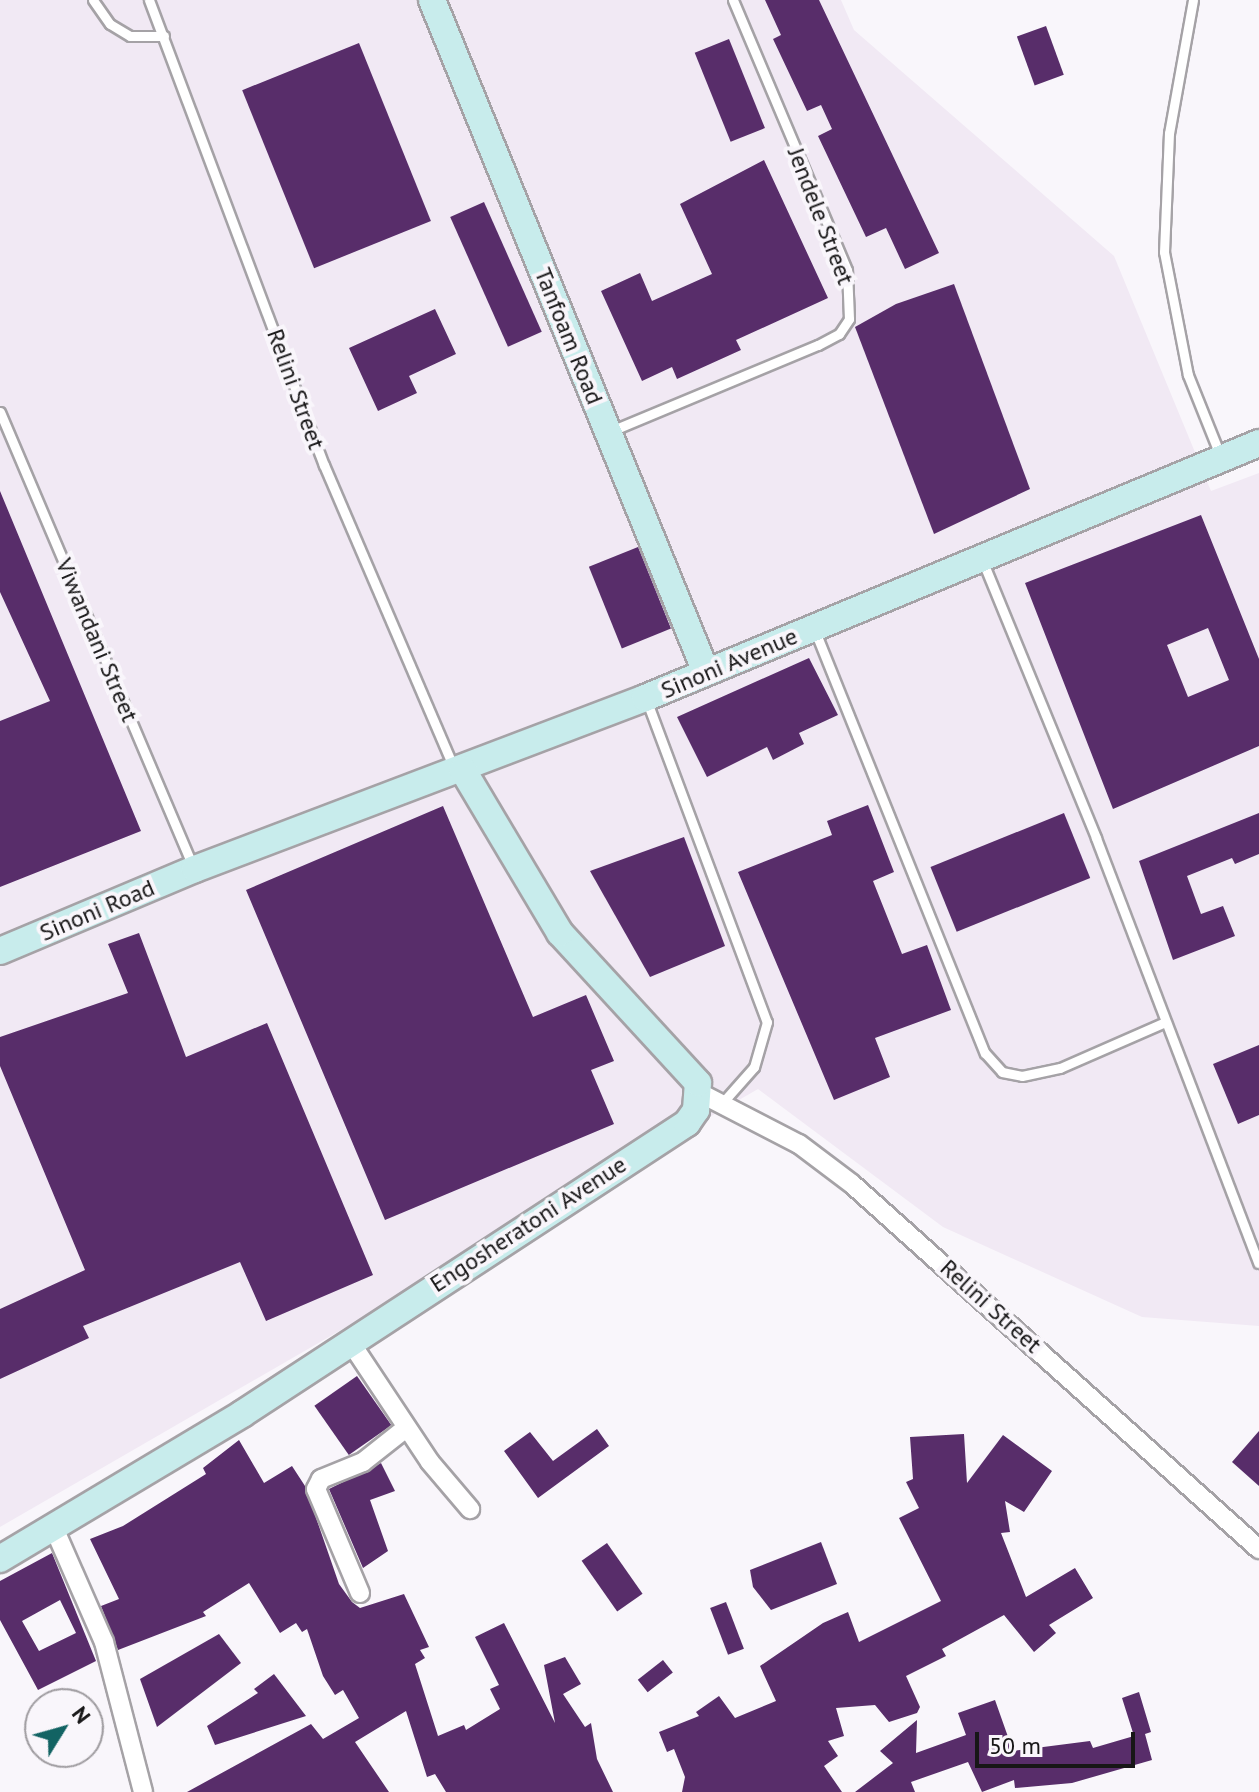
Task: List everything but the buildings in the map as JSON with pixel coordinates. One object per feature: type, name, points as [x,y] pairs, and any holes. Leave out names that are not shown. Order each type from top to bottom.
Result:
[{"type":"street","name":"Tanfoam Road","points":[[432,0],[706,672]]},
{"type":"street","name":"Sinoni Avenue","points":[[195,869],[460,771],[645,698],[1259,443]]},
{"type":"street","points":[[460,771],[560,933],[711,1098]]},
{"type":"street","name":"Sinoni Road","points":[[0,951],[195,869]]},
{"type":"street","name":"Engosheratoni Avenue","points":[[0,1559],[230,1421],[349,1340],[687,1123],[711,1098]]},
{"type":"street","name":"Relini Street","points":[[711,1098],[799,1144],[852,1184],[1259,1549]]},
{"type":"street","points":[[349,1340],[406,1428],[470,1509]]},
{"type":"street","points":[[360,1593],[316,1489],[321,1479],[363,1462],[406,1428]]},
{"type":"street","points":[[54,1528],[104,1642],[143,1792]]},
{"type":"lane","points":[[93,0],[110,24],[130,36],[164,36]]},
{"type":"lane","name":"Relini Street","points":[[149,0],[324,465],[460,771]]},
{"type":"lane","name":"Jendele Street","points":[[609,432],[818,345],[839,334],[849,319],[847,270],[733,0]]},
{"type":"lane","points":[[1193,0],[1169,133],[1164,252],[1188,375],[1221,458]]},
{"type":"lane","name":"Viwandani Street","points":[[0,412],[195,869]]},
{"type":"lane","points":[[981,558],[1096,838],[1163,1023],[1258,1263]]},
{"type":"lane","points":[[814,627],[985,1053],[1002,1072],[1022,1076],[1060,1068],[1163,1023]]},
{"type":"lane","points":[[645,698],[767,1022],[754,1067],[711,1098]]},
{"type":"shaded area","points":[[0,0],[841,0],[854,30],[1114,256],[1211,491],[1259,473],[1259,1326],[1142,1317],[943,1227],[758,1089],[0,1527]]}]
